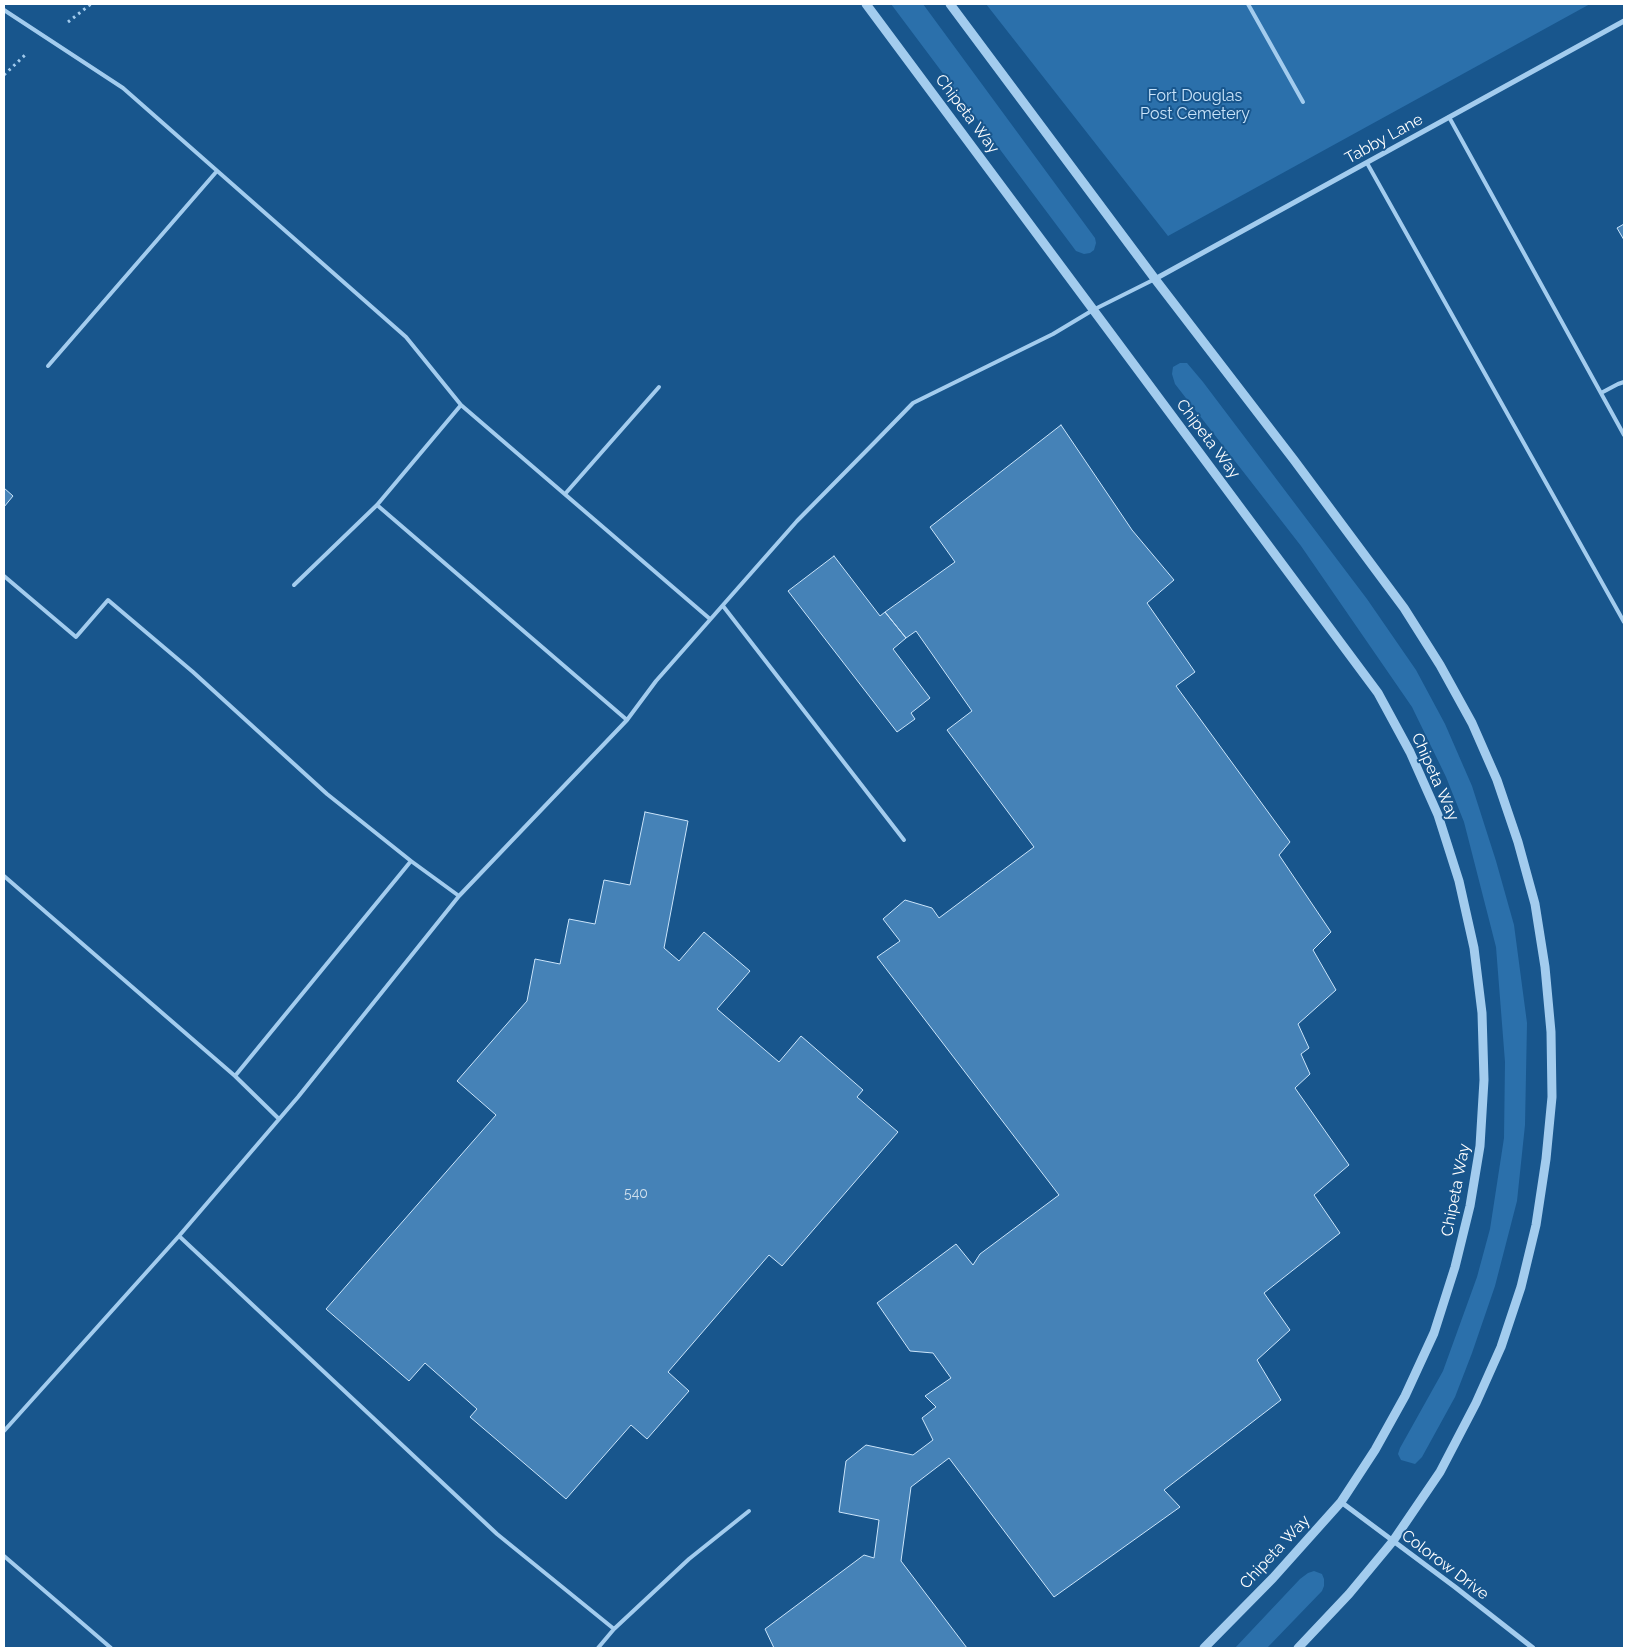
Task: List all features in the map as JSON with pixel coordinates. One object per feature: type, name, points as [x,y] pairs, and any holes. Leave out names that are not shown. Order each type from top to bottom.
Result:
[{"type":"street","name":"Chipeta Way","points":[[866,4],[1378,693],[1410,752],[1438,815],[1459,881],[1474,948],[1482,1013],[1484,1080],[1480,1146],[1470,1206],[1455,1267],[1434,1333],[1405,1396],[1375,1450],[1340,1502],[1273,1578],[1204,1648]]},
{"type":"street","points":[[950,4],[1404,608],[1440,665],[1472,723],[1497,780],[1518,842],[1535,904],[1545,967],[1550,1022],[1552,1097],[1546,1159],[1536,1224],[1521,1288],[1501,1347],[1476,1403],[1440,1472],[1393,1541],[1349,1594],[1298,1648]]},
{"type":"street","name":"Tabby Lane","points":[[1155,279],[1624,21]]},
{"type":"street","name":"Colorow Drive","points":[[1340,1502],[1534,1648]]},
{"type":"lane","points":[[1248,4],[1303,102]]},
{"type":"lane","points":[[4,10],[123,88],[406,337],[461,404],[710,620]]},
{"type":"lane","points":[[1449,117],[1624,436]]},
{"type":"lane","points":[[1367,163],[1624,622]]},
{"type":"lane","points":[[48,366],[217,171]]},
{"type":"lane","points":[[4,1431],[179,1236],[298,1098],[459,896],[627,720],[656,681],[797,521],[913,403],[1053,334],[1093,310],[1155,279]]},
{"type":"lane","points":[[1602,393],[1624,382]]},
{"type":"lane","points":[[565,494],[659,387]]},
{"type":"lane","points":[[294,585],[377,506],[461,404]]},
{"type":"lane","points":[[377,506],[627,720]]},
{"type":"lane","points":[[4,576],[76,637],[108,600],[193,672],[327,794],[411,861],[459,896]]},
{"type":"lane","points":[[723,606],[904,840]]},
{"type":"lane","points":[[235,1076],[411,861]]},
{"type":"lane","points":[[4,876],[235,1076],[279,1119]]},
{"type":"lane","points":[[179,1236],[497,1534],[614,1629]]},
{"type":"lane","points":[[598,1648],[614,1629],[689,1559],[749,1511]]},
{"type":"lane","points":[[4,1556],[111,1648]]},
{"type":"path","points":[[68,22],[91,4]]},
{"type":"path","points":[[4,75],[25,55]]},
{"type":"green space","points":[[891,4],[923,4],[1095,238],[1094,250],[1084,254],[1076,251]]},
{"type":"green space","name":"Fort Douglas Post Cemetery","points":[[986,4],[1590,4],[1168,236]]},
{"type":"green space","points":[[1180,363],[1187,363],[1203,382],[1367,599],[1416,670],[1445,724],[1472,786],[1514,925],[1527,1023],[1525,1125],[1517,1201],[1495,1286],[1455,1397],[1422,1457],[1415,1464],[1401,1460],[1398,1454],[1443,1371],[1477,1277],[1490,1229],[1504,1138],[1505,1062],[1496,947],[1464,822],[1446,777],[1412,707],[1301,546],[1175,384],[1172,374],[1173,367]]},
{"type":"green space","points":[[1314,1571],[1322,1574],[1324,1579],[1322,1591],[1267,1648],[1235,1648],[1300,1579]]},
{"type":"building","points":[[1624,224],[1624,240],[1617,228]]},
{"type":"building","points":[[1061,425],[1132,530],[1174,580],[1147,603],[1195,672],[1176,686],[1290,842],[1279,855],[1331,932],[1313,950],[1336,990],[1298,1024],[1309,1048],[1301,1054],[1310,1074],[1295,1088],[1349,1165],[1314,1195],[1340,1233],[1264,1293],[1290,1330],[1257,1360],[1281,1400],[1164,1490],[1180,1507],[1054,1597],[949,1458],[911,1487],[901,1561],[967,1648],[774,1648],[765,1629],[864,1555],[874,1558],[879,1520],[839,1512],[846,1461],[866,1445],[913,1455],[933,1440],[922,1418],[936,1407],[925,1396],[951,1378],[933,1353],[910,1351],[877,1303],[956,1244],[973,1265],[980,1254],[1059,1195],[877,957],[900,941],[883,919],[905,900],[932,908],[939,918],[1034,847],[947,730],[972,711],[916,631],[906,638],[885,612],[955,562],[930,527]]},
{"type":"building","points":[[4,488],[13,496],[4,507]]},
{"type":"building","points":[[834,556],[880,616],[885,612],[906,638],[893,649],[930,698],[911,713],[915,719],[897,732],[788,591]]},
{"type":"building","points":[[645,812],[688,821],[664,948],[679,961],[704,932],[750,971],[717,1009],[779,1062],[801,1036],[863,1090],[857,1097],[898,1132],[782,1266],[769,1255],[668,1372],[689,1391],[647,1439],[631,1425],[566,1499],[470,1417],[477,1409],[425,1363],[409,1381],[326,1309],[496,1115],[457,1081],[527,1001],[535,959],[560,964],[569,919],[595,924],[604,880],[630,885]]}]
